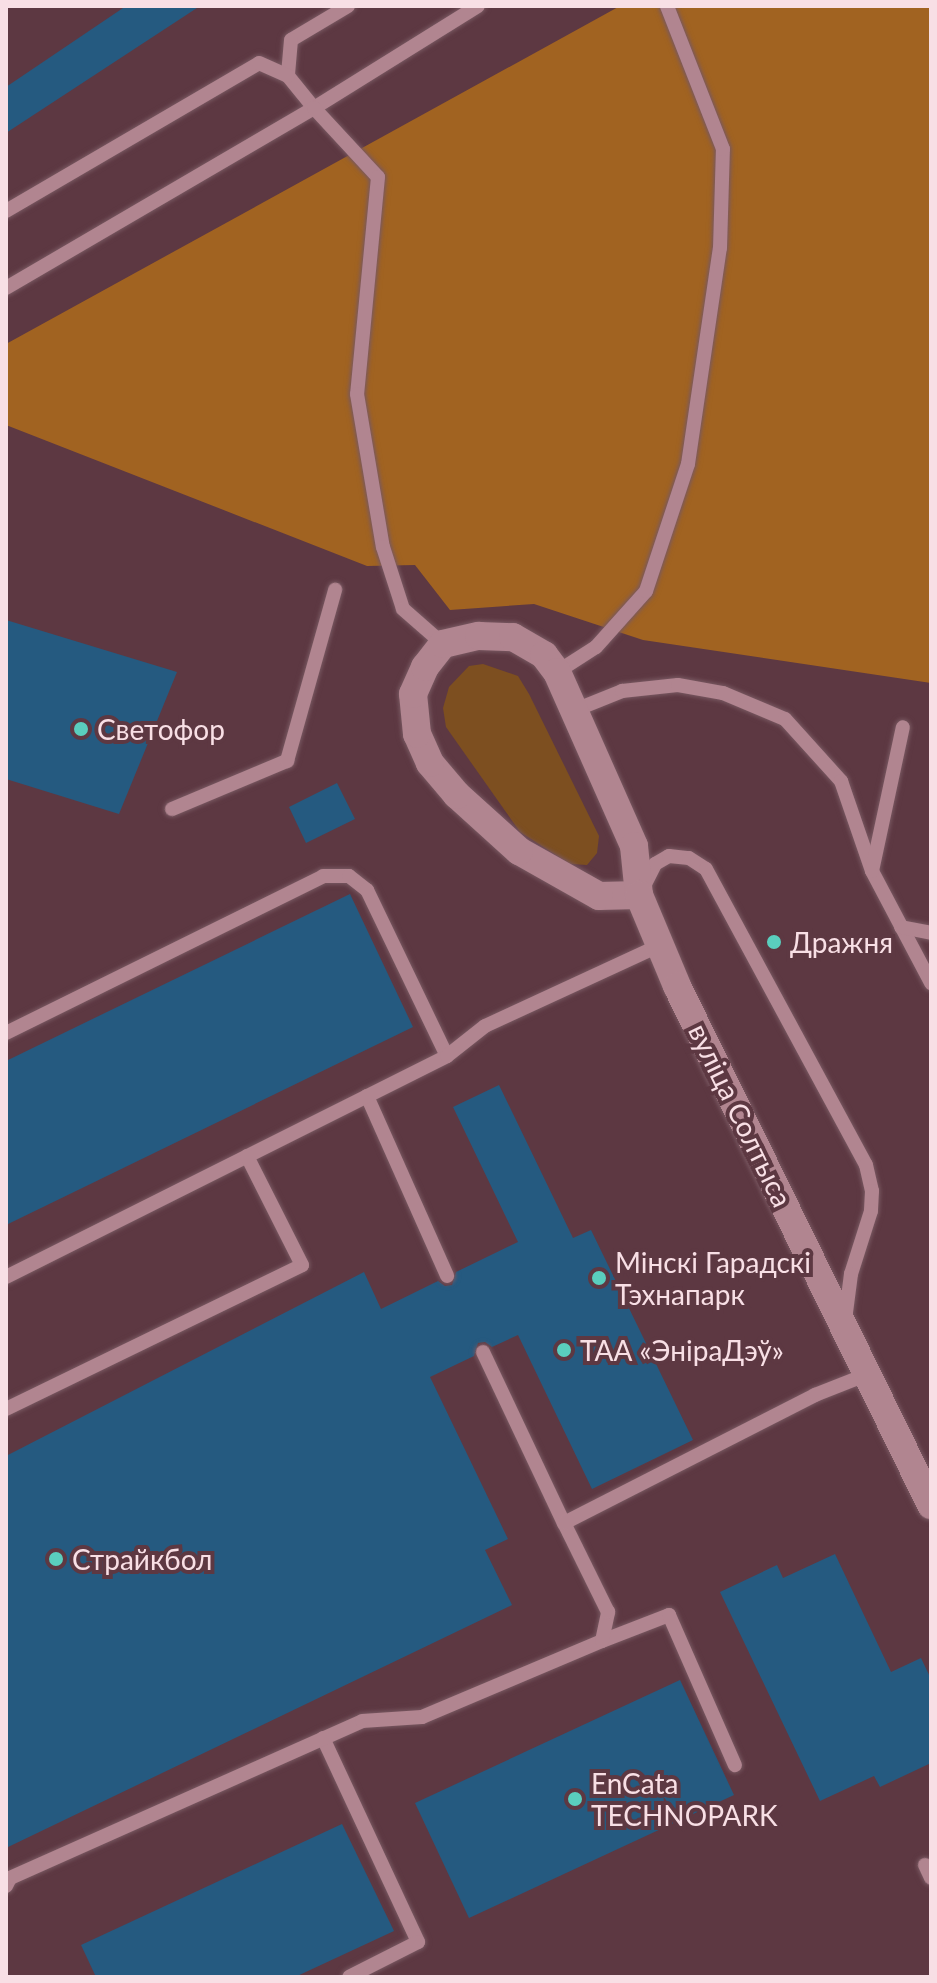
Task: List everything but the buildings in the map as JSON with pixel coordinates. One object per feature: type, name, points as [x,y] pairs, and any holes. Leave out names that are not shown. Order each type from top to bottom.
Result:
[{"type":"street","name":"вуліца Солтыса","points":[[443,644],[479,636],[513,637],[544,655],[557,672],[634,846],[639,895],[660,945],[931,1505]]},
{"type":"street","points":[[443,644],[425,667],[413,694],[417,734],[430,763],[457,795],[519,851],[599,896],[639,895]]},
{"type":"lane","points":[[288,76],[291,40],[348,6]]},
{"type":"lane","points":[[6,288],[314,108],[478,6]]},
{"type":"lane","points":[[557,672],[596,647],[646,591],[688,464],[720,248],[723,149],[667,6]]},
{"type":"lane","points":[[6,211],[259,63],[288,76],[378,177],[357,394],[383,547],[403,609],[443,644]]},
{"type":"lane","points":[[172,809],[287,761],[335,590]]},
{"type":"lane","points":[[575,710],[622,691],[678,685],[723,693],[785,719],[841,781],[872,871],[931,983]]},
{"type":"lane","points":[[872,871],[903,727]]},
{"type":"lane","points":[[639,895],[655,864],[669,856],[689,858],[706,869],[866,1165],[872,1191],[871,1211],[851,1274],[844,1324]]},
{"type":"lane","points":[[6,1033],[323,876],[349,876],[367,890],[447,1056]]},
{"type":"lane","points":[[901,927],[931,933]]},
{"type":"lane","points":[[6,1277],[447,1056],[485,1026],[660,945]]},
{"type":"lane","points":[[367,1096],[447,1276]]},
{"type":"lane","points":[[6,1409],[302,1265],[247,1156]]},
{"type":"lane","points":[[483,1352],[608,1612],[602,1641]]},
{"type":"lane","points":[[564,1523],[815,1395],[868,1374]]},
{"type":"lane","points":[[6,1886],[10,1878],[362,1721],[422,1717],[669,1615],[735,1765]]},
{"type":"lane","points":[[323,1738],[418,1942],[349,1977]]},
{"type":"shaded area","points":[[620,6],[931,6],[931,683],[643,640],[534,604],[450,610],[415,565],[367,566],[6,425],[6,344]]},
{"type":"shaded area","points":[[483,664],[518,676],[529,694],[599,836],[597,853],[587,865],[570,864],[520,832],[446,727],[443,708],[449,687],[469,666]]},
{"type":"place","name":"Светофор","points":[[81,729]]},
{"type":"place","name":"Дражня","points":[[774,942]]},
{"type":"place","name":"Мінскі Гарадскі Тэхнапарк","points":[[599,1278]]},
{"type":"place","name":"ТАА «ЭніраДэў»","points":[[564,1350]]},
{"type":"place","name":"Страйкбол","points":[[56,1559]]},
{"type":"place","name":"EnCata TECHNOPARK","points":[[575,1799]]}]
